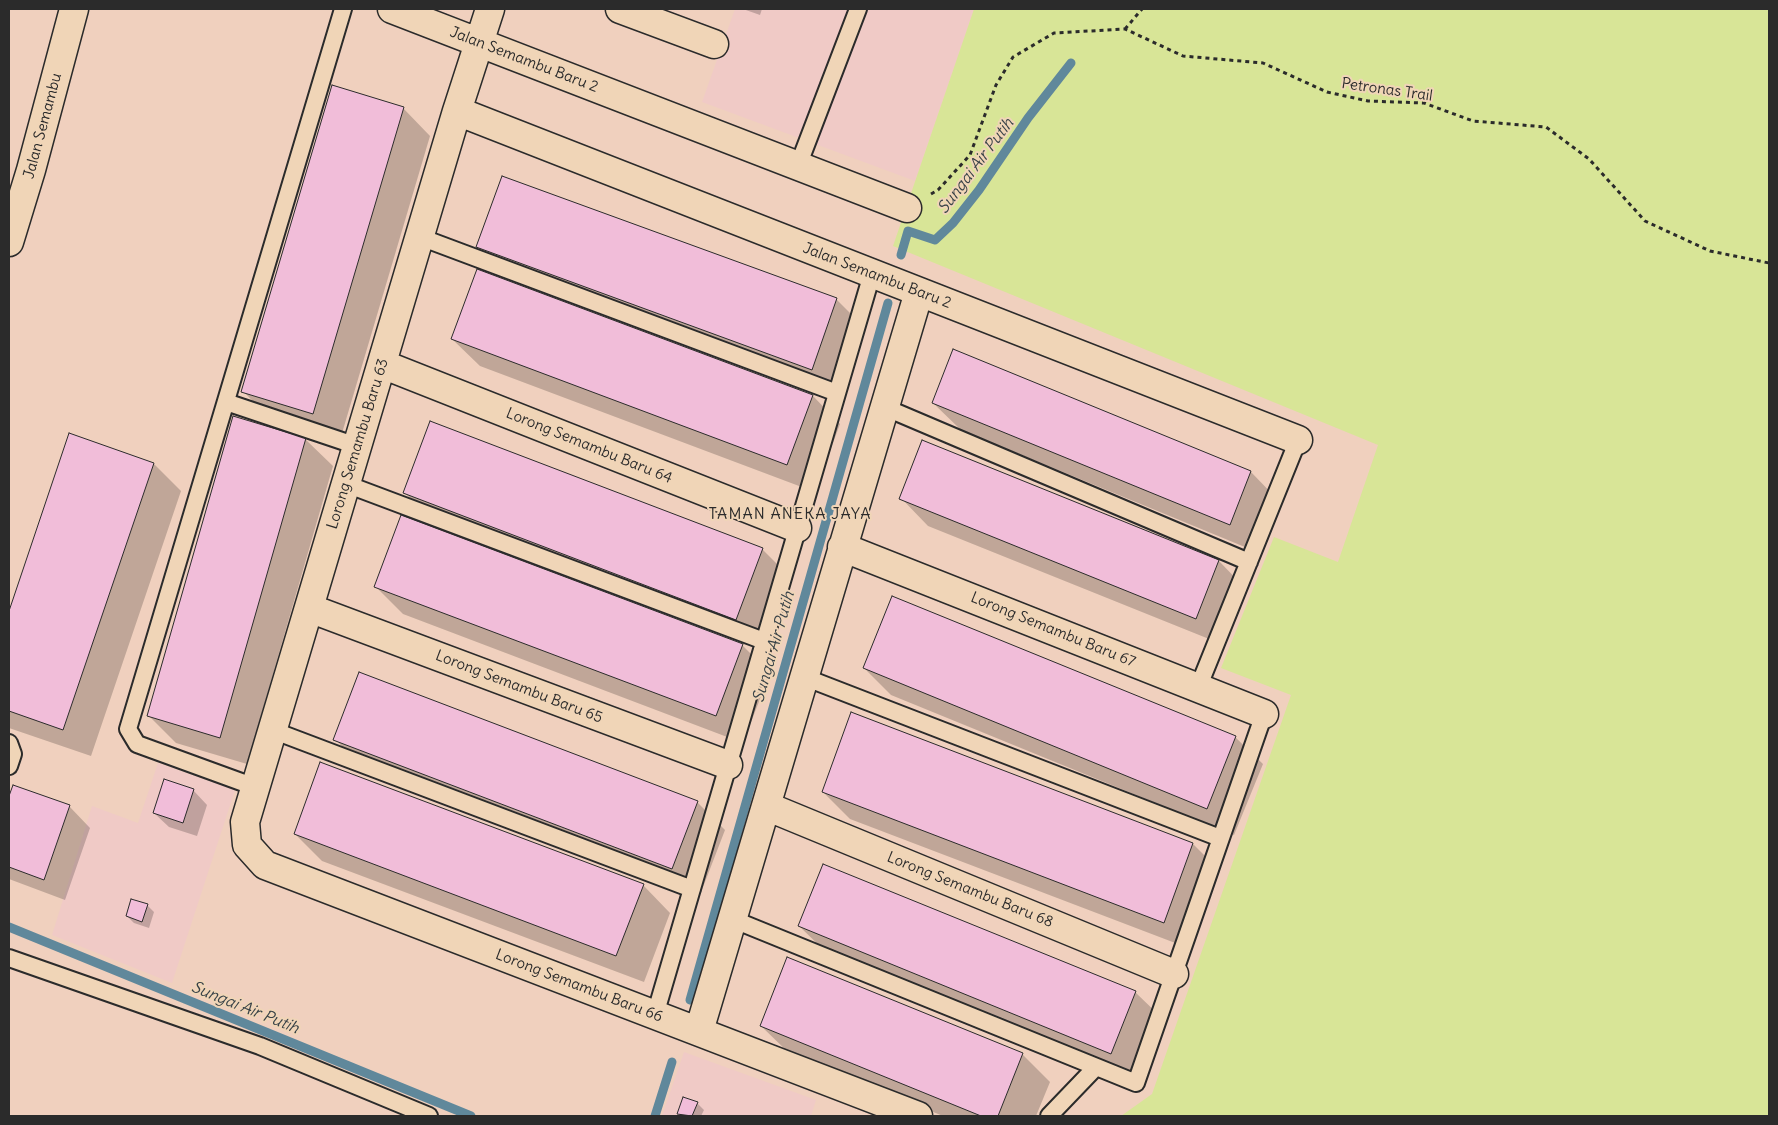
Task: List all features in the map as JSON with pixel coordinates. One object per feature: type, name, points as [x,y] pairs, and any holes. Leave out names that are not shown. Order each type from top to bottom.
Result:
[{"type":"street","name":"Jalan Semambu","points":[[9,242],[31,170],[74,9]]},
{"type":"street","name":"Jalan Semambu Baru 2","points":[[392,9],[907,208]]},
{"type":"street","name":"Lorong Semambu Baru 63","points":[[247,846],[245,822],[457,112],[490,9]]},
{"type":"street","points":[[620,9],[714,44]]},
{"type":"street","name":"Jalan Semambu Baru 2","points":[[457,112],[1298,440]]},
{"type":"street","points":[[698,1031],[918,292]]},
{"type":"street","name":"Lorong Semambu Baru 64","points":[[382,364],[796,528]]},
{"type":"street","name":"Lorong Semambu Baru 67","points":[[842,546],[1264,714]]},
{"type":"street","name":"Lorong Semambu Baru 65","points":[[309,608],[728,765]]},
{"type":"street","name":"Lorong Semambu Baru 68","points":[[766,806],[1174,974]]},
{"type":"street","name":"Lorong Semambu Baru 66","points":[[247,846],[265,865],[918,1116]]},
{"type":"lane","points":[[256,786],[136,744],[128,728],[343,9]]},
{"type":"lane","points":[[798,166],[858,9]]},
{"type":"lane","points":[[420,237],[837,393]]},
{"type":"lane","points":[[655,1015],[796,528],[872,274]]},
{"type":"lane","points":[[226,402],[358,446]]},
{"type":"lane","points":[[884,406],[1249,562]]},
{"type":"lane","points":[[1198,688],[1298,440]]},
{"type":"lane","points":[[346,484],[764,641]]},
{"type":"lane","points":[[804,677],[1220,838]]},
{"type":"lane","points":[[732,919],[1136,1083],[1264,714]]},
{"type":"lane","points":[[272,730],[692,889]]},
{"type":"lane","points":[[9,744],[13,754],[9,766]]},
{"type":"lane","points":[[9,958],[260,1046],[430,1116]]},
{"type":"lane","points":[[1049,1116],[1096,1067]]},
{"type":"path","points":[[1125,29],[1142,9]]},
{"type":"path","name":"Petronas Trail","points":[[907,208],[938,190],[970,156],[996,85],[1013,57],[1054,33],[1125,29],[1183,56],[1262,63],[1327,92],[1368,101],[1424,103],[1473,121],[1546,127],[1589,159],[1645,221],[1710,251],[1769,263]]},
{"type":"shaded area","points":[[735,9],[974,9],[915,181],[702,102]]},
{"type":"shaded area","points":[[158,763],[235,790],[172,983],[52,935],[92,806],[138,823]]},
{"type":"shaded area","points":[[684,1052],[816,1100],[811,1116],[662,1116]]},
{"type":"green space","points":[[974,9],[1769,9],[1769,1116],[1121,1116],[1152,1094],[1291,695],[1221,668],[1274,537],[1338,562],[1378,445],[893,246]]},
{"type":"building","points":[[332,85],[404,107],[313,414],[241,392]]},
{"type":"building","points":[[502,176],[837,298],[812,370],[476,247]]},
{"type":"building","points":[[477,269],[813,395],[787,465],[451,339]]},
{"type":"building","points":[[953,349],[1251,471],[1230,525],[932,403]]},
{"type":"building","points":[[233,416],[306,438],[220,738],[147,716]]},
{"type":"building","points":[[430,421],[763,548],[736,620],[403,493]]},
{"type":"building","points":[[69,433],[154,463],[63,730],[9,711],[9,611]]},
{"type":"building","points":[[922,440],[1219,560],[1196,619],[899,499]]},
{"type":"building","points":[[401,515],[743,644],[716,716],[374,587]]},
{"type":"building","points":[[892,596],[1236,736],[1207,809],[863,668]]},
{"type":"building","points":[[359,672],[698,801],[672,869],[333,740]]},
{"type":"building","points":[[851,712],[1193,843],[1164,923],[822,792]]},
{"type":"building","points":[[320,762],[644,884],[616,956],[294,834]]},
{"type":"building","points":[[164,779],[194,789],[183,823],[153,813]]},
{"type":"building","points":[[13,785],[70,805],[44,880],[9,867],[9,796]]},
{"type":"building","points":[[823,864],[1136,991],[1111,1054],[798,926]]},
{"type":"building","points":[[131,899],[148,904],[142,922],[126,916]]},
{"type":"building","points":[[787,957],[1023,1053],[998,1116],[981,1116],[760,1026]]},
{"type":"building","points":[[683,1097],[698,1102],[692,1116],[677,1114]]},
{"type":"waterway","name":"Sungai Air Putih","points":[[901,255],[908,231],[935,240],[953,223],[979,190],[1028,118],[1071,63]]},
{"type":"waterway","name":"Sungai Air Putih","points":[[690,1000],[888,303]]},
{"type":"waterway","name":"Sungai Air Putih","points":[[9,927],[471,1116]]},
{"type":"waterway","name":"Sungai Air Putih","points":[[655,1116],[672,1062]]},
{"type":"district","name":"TAMAN ANEKA JAYA","points":[[790,514]]}]
